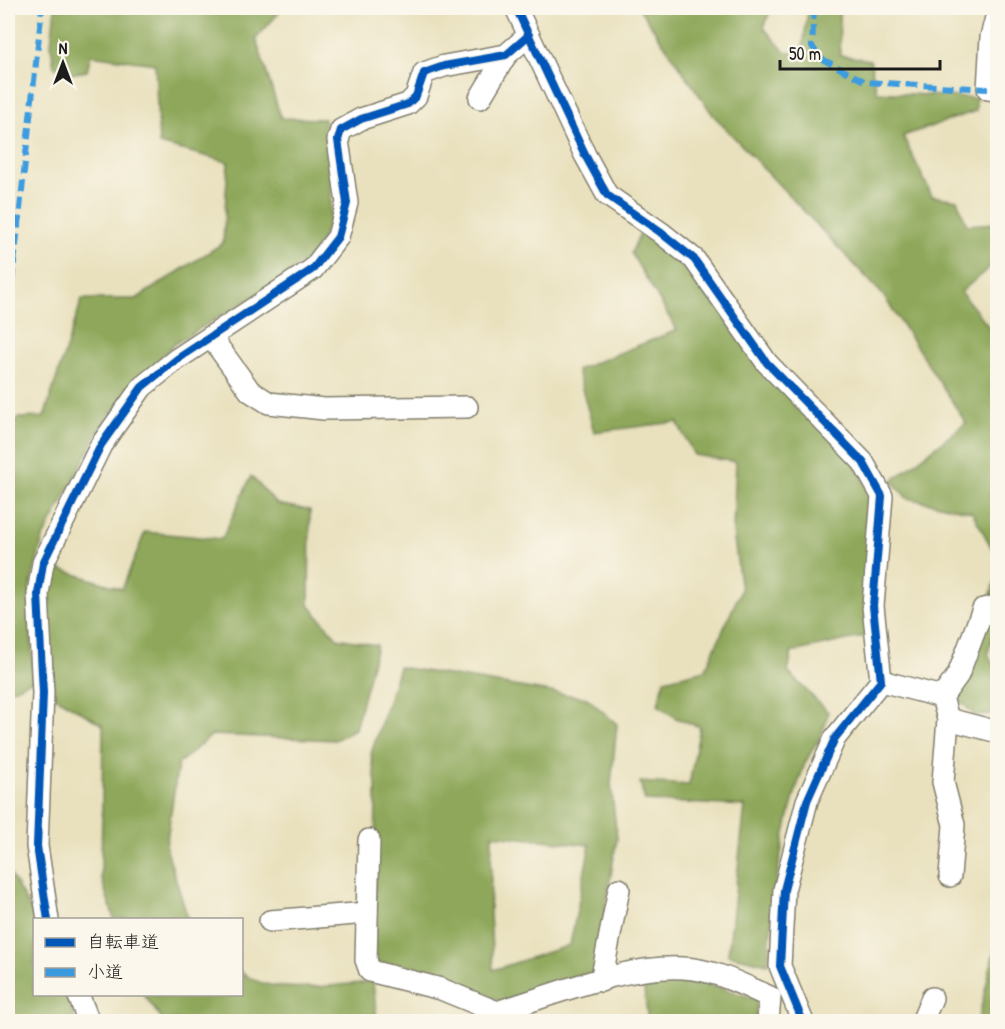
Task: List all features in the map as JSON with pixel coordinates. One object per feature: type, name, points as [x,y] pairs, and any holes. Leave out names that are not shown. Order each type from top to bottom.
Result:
[{"type":"street","points":[[516,8],[585,155],[607,195],[693,259],[767,363],[863,462],[882,496],[873,606],[881,681],[835,738],[807,801],[784,890],[780,966],[803,1022]]},
{"type":"street","points":[[998,10],[991,37],[988,88],[998,90]]},
{"type":"street","points":[[480,98],[506,55],[529,35]]},
{"type":"street","points":[[48,918],[37,846],[43,693],[38,594],[43,563],[101,445],[142,387],[177,358],[313,269],[338,237],[348,203],[338,140],[341,130],[360,119],[408,104],[416,96],[424,73],[444,66],[506,55]]},
{"type":"street","points":[[211,337],[250,391],[269,403],[324,409],[468,407]]},
{"type":"street","points":[[942,697],[958,675],[982,609],[998,606]]},
{"type":"street","points":[[881,681],[942,697]]},
{"type":"street","points":[[942,697],[948,719],[944,782],[954,825],[950,876]]},
{"type":"street","points":[[948,719],[998,732]]},
{"type":"street","points":[[369,840],[366,960],[370,970],[441,989],[497,1017],[643,968],[685,968],[730,979],[770,997]]},
{"type":"street","points":[[601,981],[619,889]]},
{"type":"street","points":[[270,921],[368,913]]},
{"type":"street","points":[[768,1022],[770,997],[786,981]]},
{"type":"street","points":[[79,996],[89,1022]]},
{"type":"street","points":[[922,1022],[932,998]]},
{"type":"green space","points":[[55,8],[283,8],[256,39],[281,118],[324,119],[332,179],[330,223],[314,252],[288,276],[174,344],[106,418],[43,538],[30,587],[33,680],[8,691],[8,431],[18,418],[44,417],[82,299],[136,299],[223,243],[228,162],[159,144],[155,64],[91,55],[87,71],[69,74],[54,67],[51,45]]},
{"type":"green space","points":[[639,8],[771,8],[764,28],[785,52],[802,52],[808,10],[839,9],[840,55],[870,60],[877,92],[976,98],[976,111],[903,136],[932,196],[957,200],[967,225],[997,223],[997,239],[992,265],[961,292],[997,337],[997,558],[972,512],[907,498],[892,481],[966,423],[883,295],[713,115]]},
{"type":"green space","points":[[642,229],[690,266],[855,465],[874,499],[866,636],[792,652],[788,672],[828,712],[822,734],[804,766],[789,814],[772,914],[768,964],[728,955],[745,806],[645,801],[640,782],[689,785],[700,727],[676,718],[658,705],[664,680],[705,670],[741,590],[733,531],[736,462],[694,455],[677,422],[594,432],[577,370],[677,330],[631,253]]},
{"type":"green space","points":[[251,476],[277,504],[310,510],[309,605],[337,638],[377,645],[355,729],[335,740],[212,735],[178,764],[166,847],[188,918],[114,918],[101,877],[103,725],[54,696],[45,590],[50,566],[122,589],[145,532],[222,539]]},
{"type":"green space","points":[[997,575],[997,622],[988,653],[997,675],[997,703],[992,714],[974,715],[958,698]]},
{"type":"green space","points":[[399,667],[587,698],[617,724],[611,784],[617,838],[595,972],[503,1002],[374,961],[376,783],[371,754]],"holes":[[[492,835],[590,845],[570,945],[493,970],[490,913]]]},
{"type":"green space","points":[[8,870],[35,918],[33,918],[33,996],[65,996],[76,1021],[8,1021]]},
{"type":"green space","points":[[997,939],[997,1015],[995,1021],[978,1021]]},
{"type":"green space","points":[[243,973],[254,980],[286,987],[323,987],[373,982],[377,1021],[163,1021],[145,996],[243,996]]},
{"type":"green space","points":[[665,979],[711,985],[757,999],[756,1021],[648,1021],[643,982]]},
{"type":"marked path","points":[[8,318],[42,8]]},
{"type":"marked path","points":[[814,8],[812,46],[820,58],[866,82],[988,89]]},
{"type":"cycle path","points":[[516,8],[585,155],[607,195],[694,259],[767,363],[863,462],[882,496],[873,606],[881,681],[835,738],[807,801],[784,890],[780,966],[803,1022]]},
{"type":"cycle path","points":[[48,918],[37,846],[43,693],[38,594],[43,563],[101,445],[142,387],[177,359],[313,269],[338,237],[347,203],[338,140],[341,130],[361,119],[408,104],[416,96],[424,73],[444,66],[506,55],[529,35]]}]
